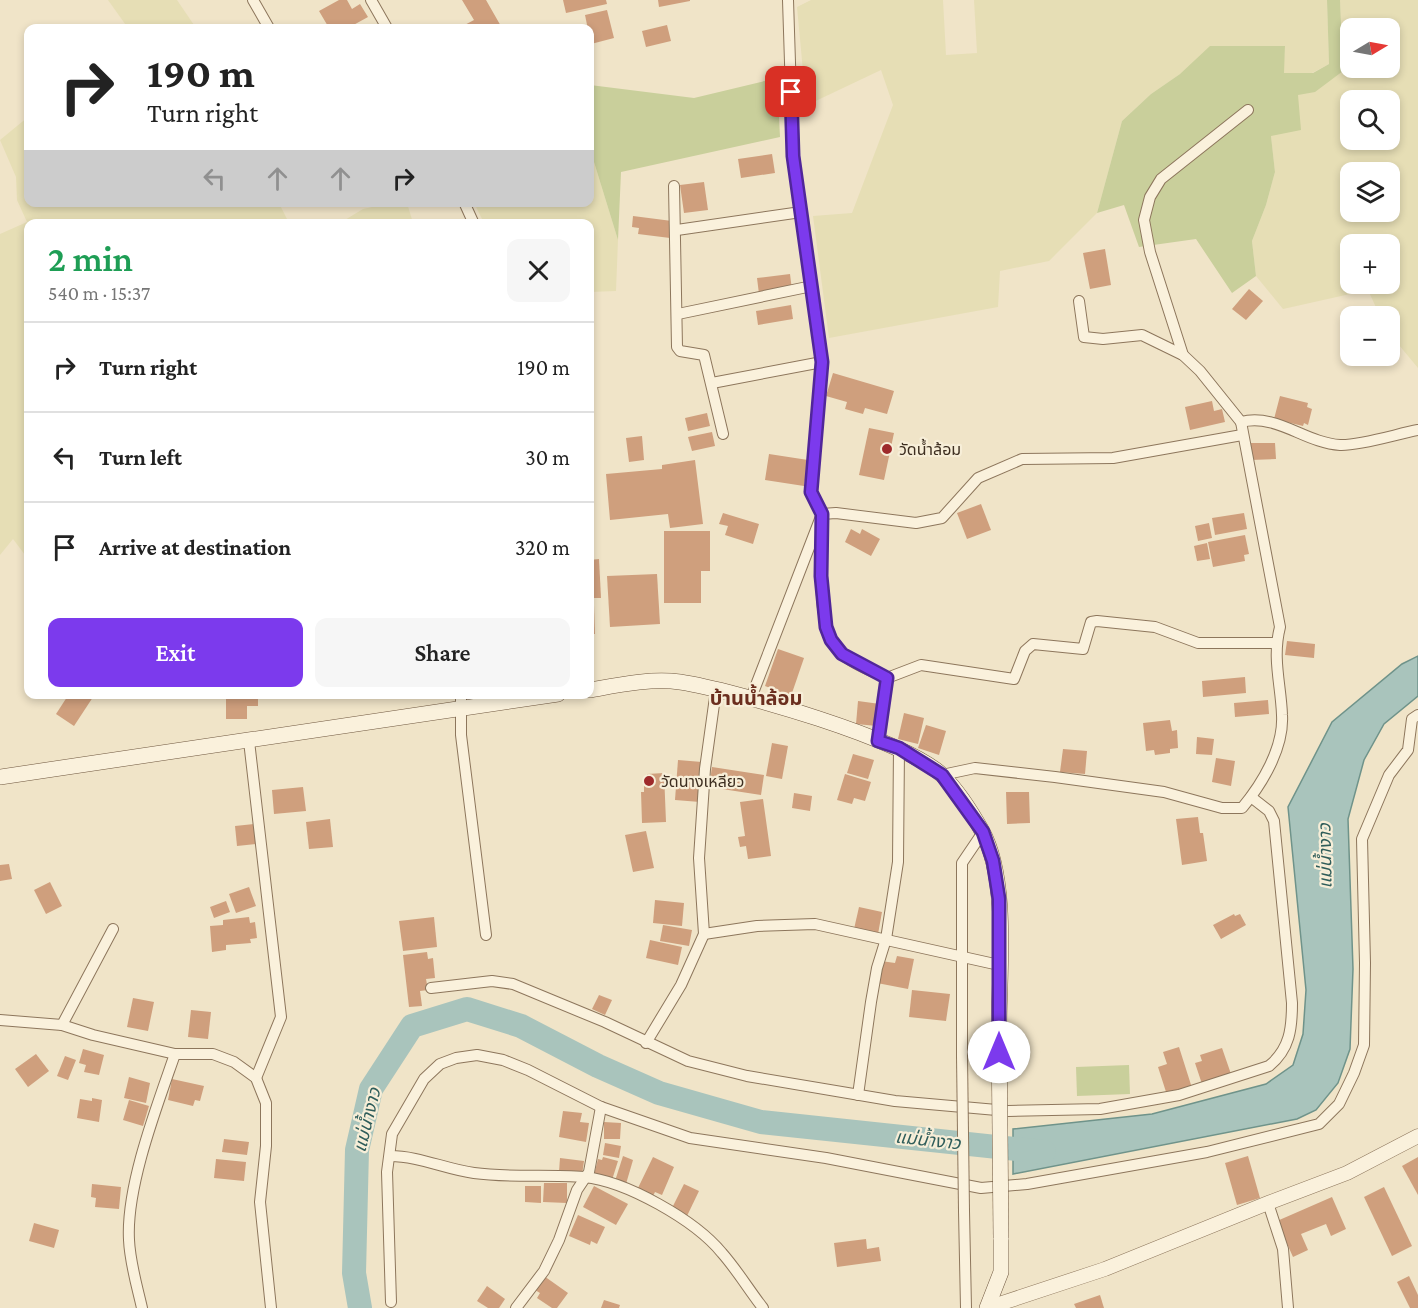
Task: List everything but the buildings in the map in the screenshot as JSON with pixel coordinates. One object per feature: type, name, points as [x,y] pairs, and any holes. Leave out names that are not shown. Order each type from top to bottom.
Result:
[{"type":"main road","points":[[594,689],[625,684],[677,682],[751,698],[899,748],[942,775],[983,832],[993,861],[999,899],[1001,1272],[987,1308]]},
{"type":"main road","points":[[0,777],[249,741],[461,702],[497,699]]},
{"type":"street","points":[[252,0],[267,24]]},
{"type":"street","points":[[371,0],[385,24]]},
{"type":"street","points":[[788,0],[793,156],[822,362],[811,492],[822,514],[821,576],[826,627],[831,640],[842,654],[887,678],[921,665],[1014,679],[1025,651],[1033,644],[1083,649],[1091,622],[1098,621],[1155,627],[1198,643],[1276,643]]},
{"type":"street","points":[[1183,355],[1150,252],[1144,219],[1150,197],[1161,179],[1248,111]]},
{"type":"street","points":[[674,186],[677,230],[678,349],[704,355],[723,434]]},
{"type":"street","points":[[677,230],[801,212]]},
{"type":"street","points":[[678,314],[812,286]]},
{"type":"street","points":[[942,775],[975,768],[1164,792],[1222,808],[1242,808],[1251,797],[1273,755],[1281,728],[1276,643],[1280,627],[1241,423],[1200,371],[1183,355],[1142,335],[1103,339],[1084,337],[1079,301]]},
{"type":"street","points":[[712,383],[822,362]]},
{"type":"street","points":[[1241,423],[1252,420],[1268,421],[1317,441],[1341,445],[1418,430]]},
{"type":"street","points":[[822,514],[836,513],[916,523],[942,518],[978,478],[1022,459],[1113,458],[1242,435]]},
{"type":"street","points":[[751,698],[822,514]]},
{"type":"street","points":[[878,741],[887,678]]},
{"type":"street","points":[[646,1043],[681,985],[704,934],[699,858],[705,769],[716,690]]},
{"type":"street","points":[[461,702],[461,735],[486,935]]},
{"type":"street","points":[[391,1302],[387,1172],[392,1134],[424,1079],[440,1064],[456,1058],[477,1055],[503,1060],[601,1107],[690,1138],[826,1158],[981,1188],[1027,1184],[1207,1152],[1319,1124],[1339,1104],[1364,1045],[1362,839],[1389,775],[1413,750],[1412,720],[1418,715]]},
{"type":"street","points":[[249,741],[281,1017],[256,1078]]},
{"type":"street","points":[[858,1095],[877,968],[886,939],[898,862],[899,748]]},
{"type":"street","points":[[431,988],[492,981],[513,984],[606,1022],[688,1061],[747,1076],[895,1101],[1008,1111],[1100,1109],[1179,1095],[1269,1066],[1279,1058],[1286,1046],[1292,1027],[1292,1003],[1274,821],[1269,810],[1251,797]]},
{"type":"street","points":[[966,1308],[962,863],[983,832]]},
{"type":"street","points":[[704,934],[758,926],[815,924],[999,965]]},
{"type":"street","points":[[62,1025],[113,929]]},
{"type":"street","points":[[0,1020],[62,1025],[93,1035],[175,1054],[213,1054],[234,1062],[256,1078],[266,1103],[266,1146],[260,1202],[271,1308]]},
{"type":"street","points":[[142,1308],[129,1243],[130,1214],[148,1131],[175,1054]]},
{"type":"street","points":[[516,1308],[544,1271],[559,1240],[577,1190],[589,1172],[601,1107]]},
{"type":"street","points":[[987,1308],[1105,1269],[1347,1173],[1418,1136]]},
{"type":"street","points":[[390,1156],[419,1159],[439,1166],[476,1173],[586,1178],[627,1189],[657,1203],[721,1251],[763,1308]]},
{"type":"street","points":[[1268,1203],[1283,1249],[1288,1308]]},
{"type":"shaded area","points":[[108,0],[177,0],[193,24],[125,24]]},
{"type":"shaded area","points":[[811,0],[943,0],[946,55],[977,53],[974,0],[1327,0],[1329,64],[1312,73],[1283,73],[1285,47],[1180,74],[1151,94],[1122,121],[1097,213],[1049,261],[1000,271],[998,307],[829,338],[813,216],[852,213],[893,105],[881,70],[803,107],[803,71],[797,7]]},
{"type":"shaded area","points":[[1340,0],[1418,0],[1418,368],[1400,346],[1400,306],[1375,306],[1370,294],[1400,294],[1400,234],[1340,234],[1340,294],[1350,294],[1283,309],[1256,276],[1252,241],[1266,205],[1275,172],[1271,136],[1297,95],[1340,73],[1340,78],[1400,78],[1400,18],[1341,18]]},
{"type":"shaded area","points":[[24,120],[24,207],[281,207],[287,219],[26,219],[17,200],[16,177],[0,140]]},
{"type":"shaded area","points":[[594,162],[618,240],[616,291],[594,292],[594,219],[482,219],[476,207],[594,207]]},
{"type":"shaded area","points":[[408,207],[412,219],[347,219],[363,209]]},
{"type":"shaded area","points":[[24,223],[24,554],[13,539],[0,555],[0,234]]},
{"type":"green space","points":[[1327,0],[1340,0],[1340,73],[1315,92],[1298,95],[1301,130],[1271,136],[1275,172],[1266,205],[1252,241],[1256,276],[1232,293],[1196,239],[1139,247],[1124,205],[1097,213],[1122,121],[1151,94],[1180,74],[1210,46],[1285,46],[1284,73],[1313,73],[1329,64]]},
{"type":"green space","points":[[777,78],[780,137],[621,172],[618,240],[594,162],[594,86],[694,98]]},
{"type":"green space","points":[[1129,1065],[1130,1094],[1077,1096],[1076,1067]]},
{"type":"water","points":[[1418,656],[1418,696],[1384,724],[1364,760],[1348,819],[1353,969],[1350,1049],[1338,1083],[1316,1110],[1297,1119],[1013,1174],[1013,1129],[1152,1114],[1266,1084],[1293,1065],[1303,1034],[1306,990],[1288,807],[1332,722],[1402,664]]},
{"type":"waterway","name":"แม่น้ำงาว","points":[[360,1308],[354,1273],[357,1150],[371,1089],[412,1026],[467,1009],[521,1026],[598,1066],[659,1093],[761,1122],[1044,1152]]},
{"type":"place","name":"วัดน้ำล้อม","points":[[887,449]]},
{"type":"place","name":"วัดนางเหลียว","points":[[649,781]]},
{"type":"district","name":"บ้านน้ำล้อม","points":[[756,698]]},
{"type":"route","points":[[791,92],[793,156],[822,362],[811,492],[822,514],[824,540],[821,576],[826,627],[831,640],[842,654],[887,678],[878,741],[899,748],[942,775],[983,832],[993,861],[999,899],[999,1052]]}]
